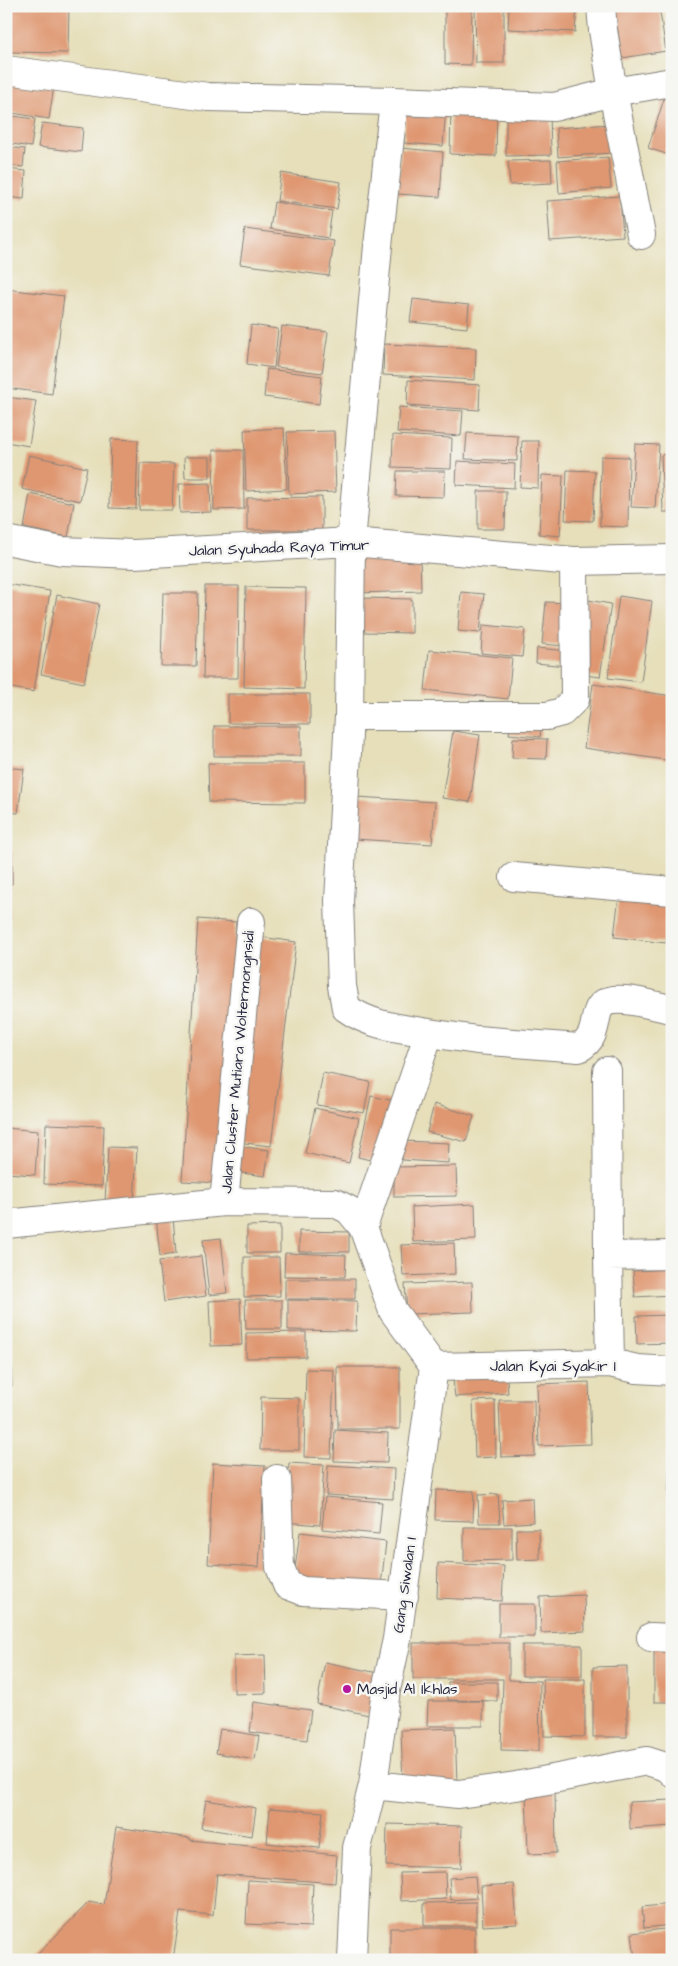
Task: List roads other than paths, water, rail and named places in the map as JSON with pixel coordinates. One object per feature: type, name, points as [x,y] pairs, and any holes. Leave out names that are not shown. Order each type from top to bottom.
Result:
[{"type":"street","points":[[601,6],[613,92],[641,235]]},
{"type":"street","points":[[6,70],[208,97],[554,107],[613,92],[672,82]]},
{"type":"street","points":[[394,101],[376,265],[351,542],[349,716],[339,901],[342,986],[346,1008],[360,1018],[383,1025],[429,1033],[477,1040],[579,1048],[592,1038],[597,1012],[599,1007],[606,1002],[621,1000],[672,1009]]},
{"type":"street","name":"Jalan Syuhada Raya Timur","points":[[6,540],[62,551],[134,554],[351,542],[574,561],[672,559]]},
{"type":"street","points":[[349,716],[547,716],[562,712],[575,699],[574,561]]},
{"type":"street","points":[[514,877],[672,891]]},
{"type":"street","name":"Jalan Cluster Mutiara Woltermongnsidi","points":[[224,1202],[250,922]]},
{"type":"street","points":[[363,1227],[429,1033]]},
{"type":"street","points":[[607,1071],[610,1363]]},
{"type":"street","points":[[6,1224],[224,1202],[334,1203],[349,1210],[363,1227],[393,1311],[434,1367]]},
{"type":"street","points":[[608,1256],[672,1255]]},
{"type":"street","name":"Jalan Kyai Syakir I","points":[[434,1367],[610,1363],[638,1369],[672,1371]]},
{"type":"street","name":"Gang Siwalan I","points":[[352,1960],[357,1848],[373,1785],[386,1690],[398,1639],[434,1367]]},
{"type":"street","points":[[277,1479],[280,1567],[287,1585],[303,1591],[404,1596]]},
{"type":"street","points":[[373,1785],[458,1794],[516,1786],[648,1761],[668,1768],[672,1772]]},
{"type":"place","name":"Masjid Al Ikhlas","points":[[347,1689]]}]
